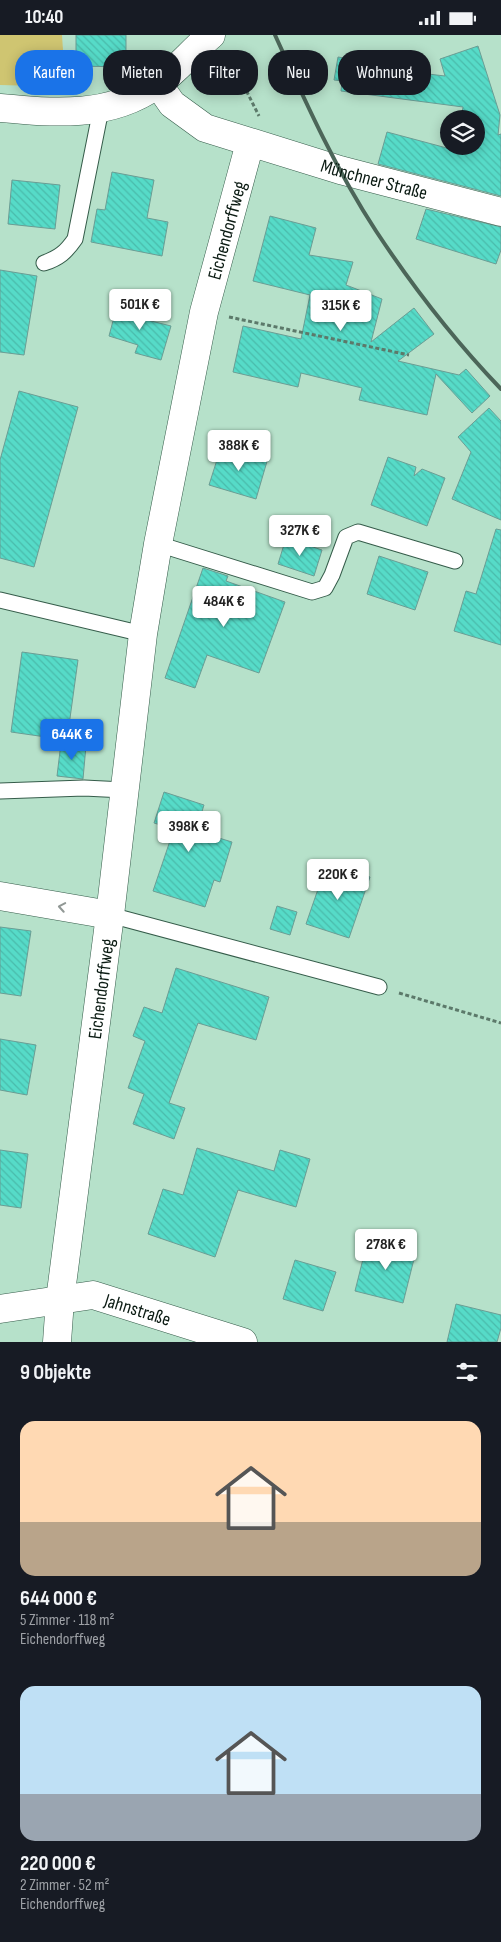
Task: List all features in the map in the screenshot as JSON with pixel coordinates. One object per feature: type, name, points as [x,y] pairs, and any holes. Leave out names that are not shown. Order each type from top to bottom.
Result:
[{"type":"street","points":[[181,60],[203,37]]},
{"type":"street","points":[[0,108],[45,112],[100,109],[141,95]]},
{"type":"street","points":[[166,95],[172,104],[205,128],[250,143]]},
{"type":"street","name":"Münchner Straße","points":[[250,143],[340,170],[501,212]]},
{"type":"street","name":"Eichendorffweg","points":[[57,1342],[60,1300],[110,915],[142,634],[204,312],[250,143]]},
{"type":"street","points":[[0,896],[110,915]]},
{"type":"street","name":"Jahnstraße","points":[[0,1309],[93,1295],[243,1342]]},
{"type":"lane","points":[[44,263],[57,259],[67,252],[75,239],[100,109]]},
{"type":"lane","points":[[158,544],[312,592],[325,588],[332,575],[346,537],[358,532],[455,561]]},
{"type":"lane","points":[[0,601],[142,634]]},
{"type":"lane","points":[[0,791],[84,788],[124,790]]},
{"type":"lane","points":[[110,915],[379,987]]},
{"type":"path","points":[[248,95],[262,123],[250,143]]},
{"type":"path","points":[[204,312],[408,355]]},
{"type":"path","points":[[379,987],[501,1023]]},
{"type":"shaded area","points":[[0,35],[62,35],[63,50],[15,50],[15,85],[0,85]]},
{"type":"building","points":[[76,35],[126,35],[126,50],[103,50],[103,67],[93,66],[93,50],[76,50]]},
{"type":"building","points":[[478,46],[500,115],[498,135],[501,134],[501,196],[378,164],[387,132],[440,146],[440,155],[485,155],[485,110],[462,110],[463,107],[372,95],[431,95],[431,74],[445,76],[440,59]]},
{"type":"building","points":[[338,57],[338,80],[334,80]]},
{"type":"building","points":[[112,172],[154,180],[147,218],[168,222],[162,256],[91,242],[97,209],[105,210]]},
{"type":"building","points":[[12,180],[60,185],[55,229],[8,224]]},
{"type":"building","points":[[426,209],[501,227],[501,250],[496,264],[416,239]]},
{"type":"building","points":[[270,216],[316,228],[309,255],[353,262],[346,285],[382,299],[371,342],[414,308],[434,334],[398,361],[459,375],[466,369],[490,396],[472,413],[436,374],[427,415],[359,400],[362,388],[301,373],[298,387],[233,372],[243,326],[301,339],[310,295],[253,281]]},
{"type":"building","points":[[0,270],[37,276],[24,355],[0,352]]},
{"type":"building","points":[[118,302],[150,311],[147,320],[171,326],[161,360],[135,353],[138,345],[109,336]]},
{"type":"building","points":[[19,391],[78,407],[34,567],[0,558],[0,460]]},
{"type":"building","points":[[489,408],[501,421],[501,520],[452,499],[471,452],[458,437]]},
{"type":"building","points":[[222,444],[268,458],[256,499],[209,485]]},
{"type":"building","points":[[388,457],[416,467],[414,476],[422,469],[445,478],[427,526],[371,505]]},
{"type":"building","points":[[496,529],[501,530],[501,645],[454,631],[466,591],[476,594]]},
{"type":"building","points":[[286,538],[322,550],[314,576],[278,564]]},
{"type":"building","points":[[379,556],[428,572],[415,610],[367,594]]},
{"type":"building","points":[[203,568],[228,576],[226,581],[285,602],[259,673],[207,655],[195,688],[165,678]]},
{"type":"building","points":[[22,652],[78,660],[67,740],[11,732]]},
{"type":"building","points":[[61,743],[86,746],[83,779],[57,776]]},
{"type":"building","points":[[164,792],[204,805],[196,831],[232,842],[220,882],[214,880],[205,907],[153,891],[174,829],[154,823]]},
{"type":"building","points":[[327,863],[370,877],[349,938],[306,924]]},
{"type":"building","points":[[277,906],[297,912],[290,935],[270,929]]},
{"type":"building","points":[[0,927],[31,931],[21,996],[0,993]]},
{"type":"building","points":[[176,968],[269,997],[256,1040],[198,1023],[169,1103],[185,1108],[174,1139],[133,1124],[144,1094],[128,1088],[145,1041],[133,1036],[144,1007],[162,1013]]},
{"type":"building","points":[[0,1039],[36,1045],[27,1095],[0,1090]]},
{"type":"building","points":[[197,1148],[274,1171],[280,1150],[310,1159],[296,1207],[238,1190],[215,1257],[148,1234],[163,1189],[183,1195]]},
{"type":"building","points":[[0,1150],[28,1154],[21,1208],[0,1205]]},
{"type":"building","points":[[368,1239],[416,1251],[403,1303],[355,1291]]},
{"type":"building","points":[[295,1260],[336,1272],[323,1311],[283,1299]]},
{"type":"building","points":[[456,1304],[501,1315],[501,1328],[497,1342],[447,1342]]},
{"type":"railway","points":[[275,35],[334,160],[361,208],[435,313],[501,389]]}]
